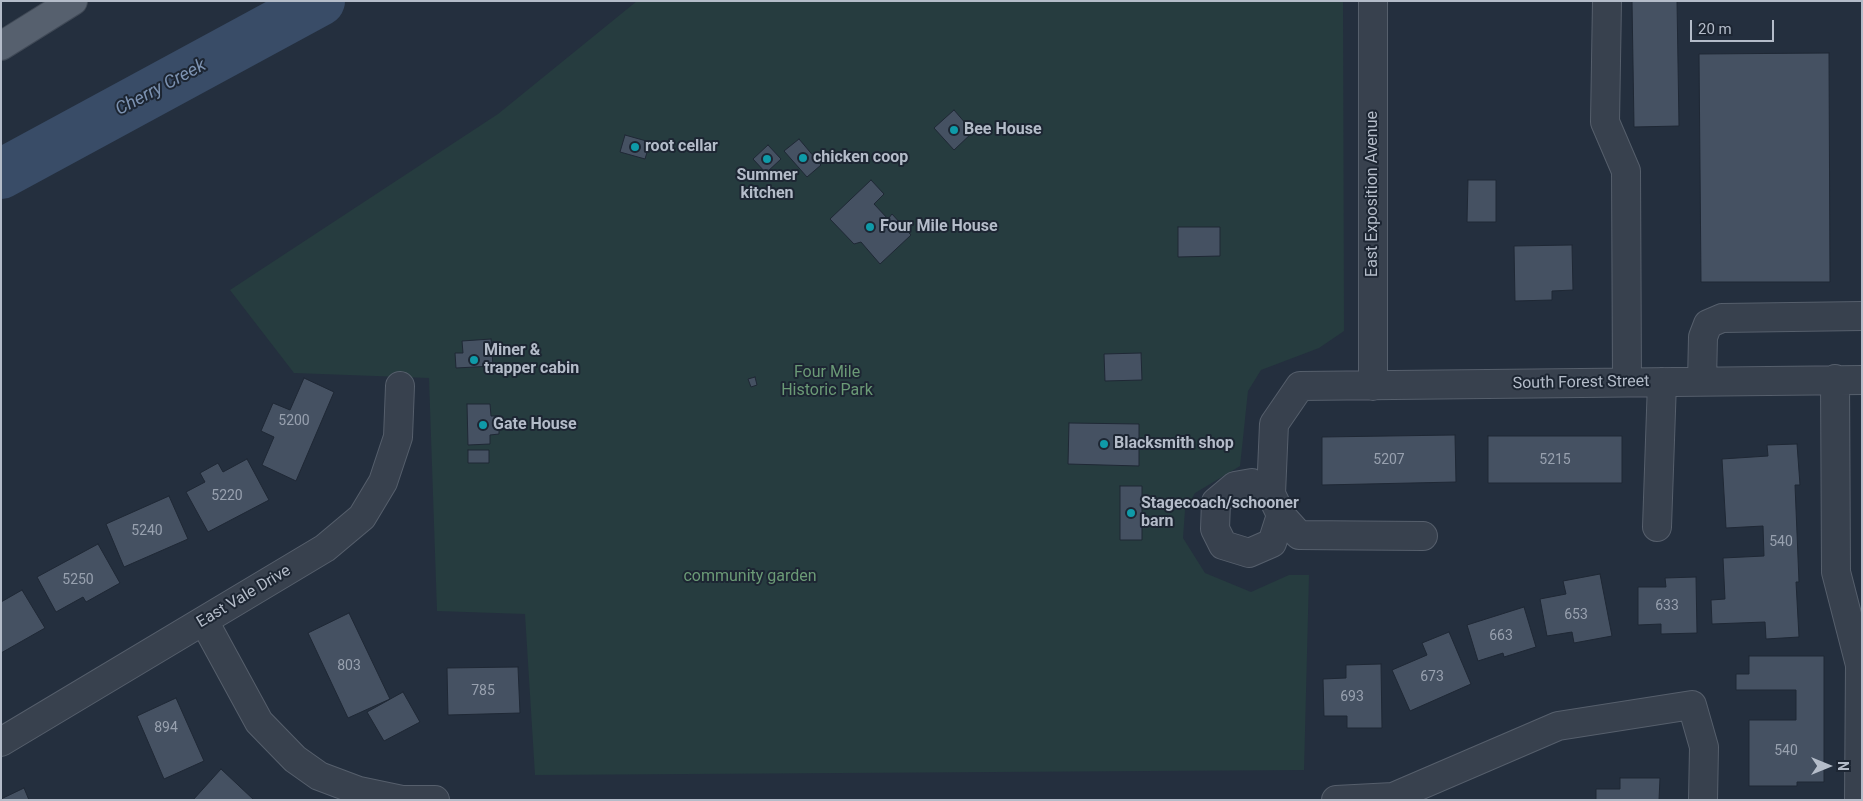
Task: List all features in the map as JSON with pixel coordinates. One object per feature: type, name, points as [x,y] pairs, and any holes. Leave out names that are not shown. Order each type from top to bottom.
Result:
[{"type":"main road","points":[[1,46],[73,1]]},
{"type":"street","name":"East Exposition Avenue","points":[[1373,1],[1373,386]]},
{"type":"street","points":[[1607,1],[1605,122],[1626,171],[1626,382]]},
{"type":"street","points":[[1702,381],[1703,337],[1708,324],[1722,318],[1862,316]]},
{"type":"street","points":[[1835,379],[1836,572],[1852,592],[1860,665],[1861,766],[1859,800]]},
{"type":"street","name":"South Forest Street","points":[[1423,536],[1299,534],[1276,505],[1274,424],[1300,386],[1862,380]]},
{"type":"street","points":[[1657,527],[1662,382]]},
{"type":"street","name":"East Vale Drive","points":[[1,742],[325,548],[362,517],[383,482],[398,437],[400,386]]},
{"type":"street","points":[[204,621],[259,722],[295,759],[319,776],[359,791],[402,800],[435,800]]},
{"type":"street","points":[[1336,800],[1393,797],[1558,726],[1692,705],[1704,747],[1703,800]]},
{"type":"green space","name":"Four Mile Historic Park","points":[[637,1],[1343,1],[1344,331],[1319,348],[1261,370],[1248,391],[1240,466],[1195,493],[1185,510],[1183,538],[1205,573],[1251,592],[1289,575],[1309,575],[1304,770],[535,775],[525,614],[437,611],[429,378],[294,373],[230,290],[498,114]]},
{"type":"building","points":[[1632,1],[1677,1],[1679,126],[1634,127]]},
{"type":"building","points":[[1829,53],[1830,282],[1701,282],[1699,54]]},
{"type":"building","name":"Bee House","points":[[954,110],[973,132],[954,150],[934,128]]},
{"type":"building","name":"root cellar","points":[[625,135],[650,142],[645,159],[620,152]]},
{"type":"building","name":"chicken coop","points":[[799,139],[821,165],[807,177],[784,151]]},
{"type":"building","name":"Summer kitchen","points":[[768,145],[781,159],[766,173],[753,159]]},
{"type":"building","name":"Four Mile House","points":[[871,180],[884,194],[874,204],[888,219],[892,214],[911,235],[880,264],[861,242],[854,244],[830,219]]},
{"type":"building","points":[[1468,180],[1496,180],[1496,222],[1467,222]]},
{"type":"building","points":[[1178,227],[1220,227],[1220,256],[1178,257]]},
{"type":"building","points":[[1572,245],[1573,290],[1552,291],[1552,300],[1515,301],[1514,246]]},
{"type":"building","name":"Miner & trapper cabin","points":[[491,339],[493,366],[456,368],[455,353],[463,353],[462,341]]},
{"type":"building","points":[[1141,353],[1142,380],[1105,381],[1104,354]]},
{"type":"building","points":[[755,377],[757,385],[751,387],[748,379]]},
{"type":"building","points":[[304,378],[334,392],[296,481],[262,465],[274,437],[261,431],[273,403],[290,410]]},
{"type":"building","name":"Gate House","points":[[467,404],[490,404],[491,416],[499,416],[499,434],[490,435],[490,444],[468,445]]},
{"type":"building","name":"Blacksmith shop","points":[[1069,423],[1139,424],[1139,466],[1068,464]]},
{"type":"building","points":[[1455,435],[1456,482],[1322,485],[1322,437]]},
{"type":"building","points":[[1488,436],[1622,436],[1622,483],[1488,483]]},
{"type":"building","points":[[1797,444],[1800,485],[1795,485],[1799,582],[1796,582],[1799,637],[1766,639],[1765,622],[1712,624],[1711,600],[1725,599],[1723,558],[1764,556],[1763,526],[1726,528],[1722,459],[1768,456],[1767,445]]},
{"type":"building","points":[[468,450],[489,450],[489,463],[468,463]]},
{"type":"building","points":[[247,459],[269,500],[208,532],[186,492],[205,482],[200,473],[218,463],[223,472]]},
{"type":"building","name":"Stagecoach/schooner barn","points":[[1120,486],[1142,486],[1142,540],[1120,540]]},
{"type":"building","points":[[169,496],[188,539],[124,567],[106,524]]},
{"type":"building","points":[[98,544],[120,583],[86,602],[83,597],[56,612],[37,577]]},
{"type":"building","points":[[1600,574],[1612,636],[1574,643],[1572,632],[1547,636],[1540,599],[1566,594],[1563,581]]},
{"type":"building","points":[[1696,577],[1697,633],[1661,634],[1661,624],[1638,625],[1638,587],[1666,587],[1665,578]]},
{"type":"building","points":[[22,590],[45,628],[1,653],[1,602]]},
{"type":"building","points":[[1524,607],[1536,647],[1504,657],[1503,653],[1478,661],[1467,625]]},
{"type":"building","points":[[349,613],[390,699],[348,718],[308,633]]},
{"type":"building","points":[[1449,632],[1471,684],[1410,711],[1392,670],[1427,655],[1422,643]]},
{"type":"building","points":[[1749,656],[1824,656],[1824,782],[1797,782],[1797,786],[1749,786],[1749,720],[1796,720],[1796,690],[1736,690],[1736,674],[1749,674]]},
{"type":"building","points":[[1381,664],[1382,728],[1347,728],[1347,716],[1324,716],[1323,679],[1346,678],[1346,665]]},
{"type":"building","points":[[518,667],[520,713],[448,715],[447,668]]},
{"type":"building","points":[[403,692],[420,722],[384,741],[367,712]]},
{"type":"building","points":[[176,698],[204,761],[164,779],[137,716]]},
{"type":"building","points":[[221,769],[254,800],[193,800]]},
{"type":"building","points":[[1620,778],[1660,778],[1659,800],[1596,800],[1596,789],[1620,789]]},
{"type":"building","points":[[24,788],[29,800],[1,800],[1,799]]},
{"type":"waterway","name":"Cherry Creek","points":[[1,174],[320,1]]},
{"type":"place","name":"Bee House","points":[[954,130]]},
{"type":"place","name":"root cellar","points":[[635,147]]},
{"type":"place","name":"chicken coop","points":[[803,158]]},
{"type":"place","name":"Summer kitchen","points":[[767,159]]},
{"type":"place","name":"Four Mile House","points":[[870,227]]},
{"type":"place","name":"Miner & trapper cabin","points":[[474,360]]},
{"type":"place","name":"Gate House","points":[[483,425]]},
{"type":"place","name":"Blacksmith shop","points":[[1104,444]]},
{"type":"place","name":"Stagecoach/schooner barn","points":[[1131,513]]},
{"type":"park label","name":"community garden","points":[[750,577]]}]
